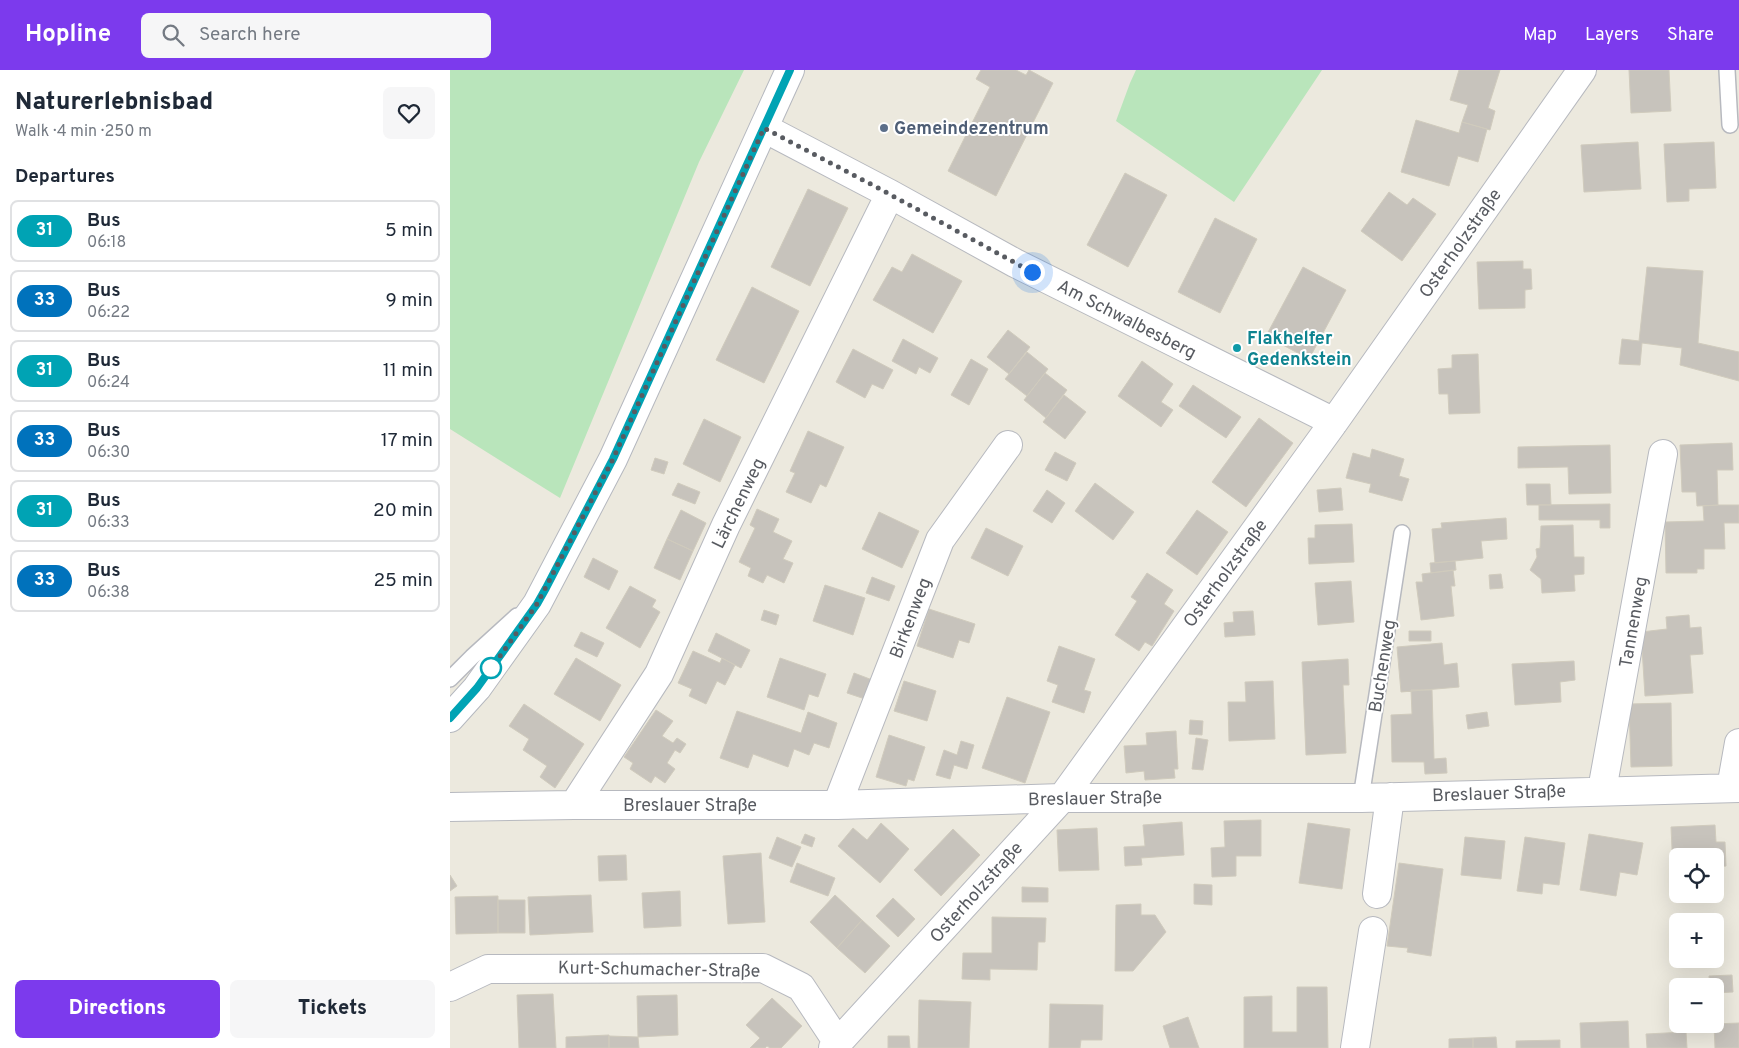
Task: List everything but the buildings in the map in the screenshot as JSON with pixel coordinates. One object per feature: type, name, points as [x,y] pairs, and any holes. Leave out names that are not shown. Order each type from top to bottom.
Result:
[{"type":"street","points":[[450,718],[477,688],[537,604],[613,459],[790,70]]},
{"type":"street","name":"Osterholzstraße","points":[[836,1046],[1062,798],[1334,422],[1582,70]]},
{"type":"street","name":"Am Schwalbesberg","points":[[764,128],[890,194],[1015,263],[1334,422]]},
{"type":"street","name":"Lärchenweg","points":[[574,805],[659,674],[726,526],[890,194]]},
{"type":"street","name":"Birkenweg","points":[[837,805],[940,540],[1008,445]]},
{"type":"street","name":"Tannenweg","points":[[1602,790],[1663,454]]},
{"type":"street","points":[[1735,788],[1739,744]]},
{"type":"street","name":"Breslauer Straße","points":[[450,807],[837,805],[1062,798],[1361,798],[1602,790],[1735,788]]},
{"type":"street","points":[[1377,894],[1390,797]]},
{"type":"street","points":[[1355,1048],[1373,931]]},
{"type":"street","name":"Kurt-Schumacher-Straße","points":[[450,987],[488,969],[764,968],[801,987],[836,1046]]},
{"type":"lane","points":[[1727,70],[1730,125]]},
{"type":"lane","name":"Buchenweg","points":[[1361,798],[1402,533]]},
{"type":"lane","points":[[450,679],[472,656],[525,609],[537,604]]},
{"type":"green space","points":[[450,70],[744,70],[699,162],[560,498],[450,429]]},
{"type":"green space","points":[[1136,70],[1322,70],[1234,202],[1116,121]]},
{"type":"bus line","name":"31","points":[[450,718],[477,688],[537,604],[546,588],[613,459],[790,70]]},
{"type":"place","name":"Gemeindezentrum","points":[[884,128]]},
{"type":"place","name":"Flakhelfer Gedenkstein","points":[[1237,348]]},
{"type":"route","points":[[491,668],[488,673],[537,604],[613,459],[764,128],[1032,272]]}]
